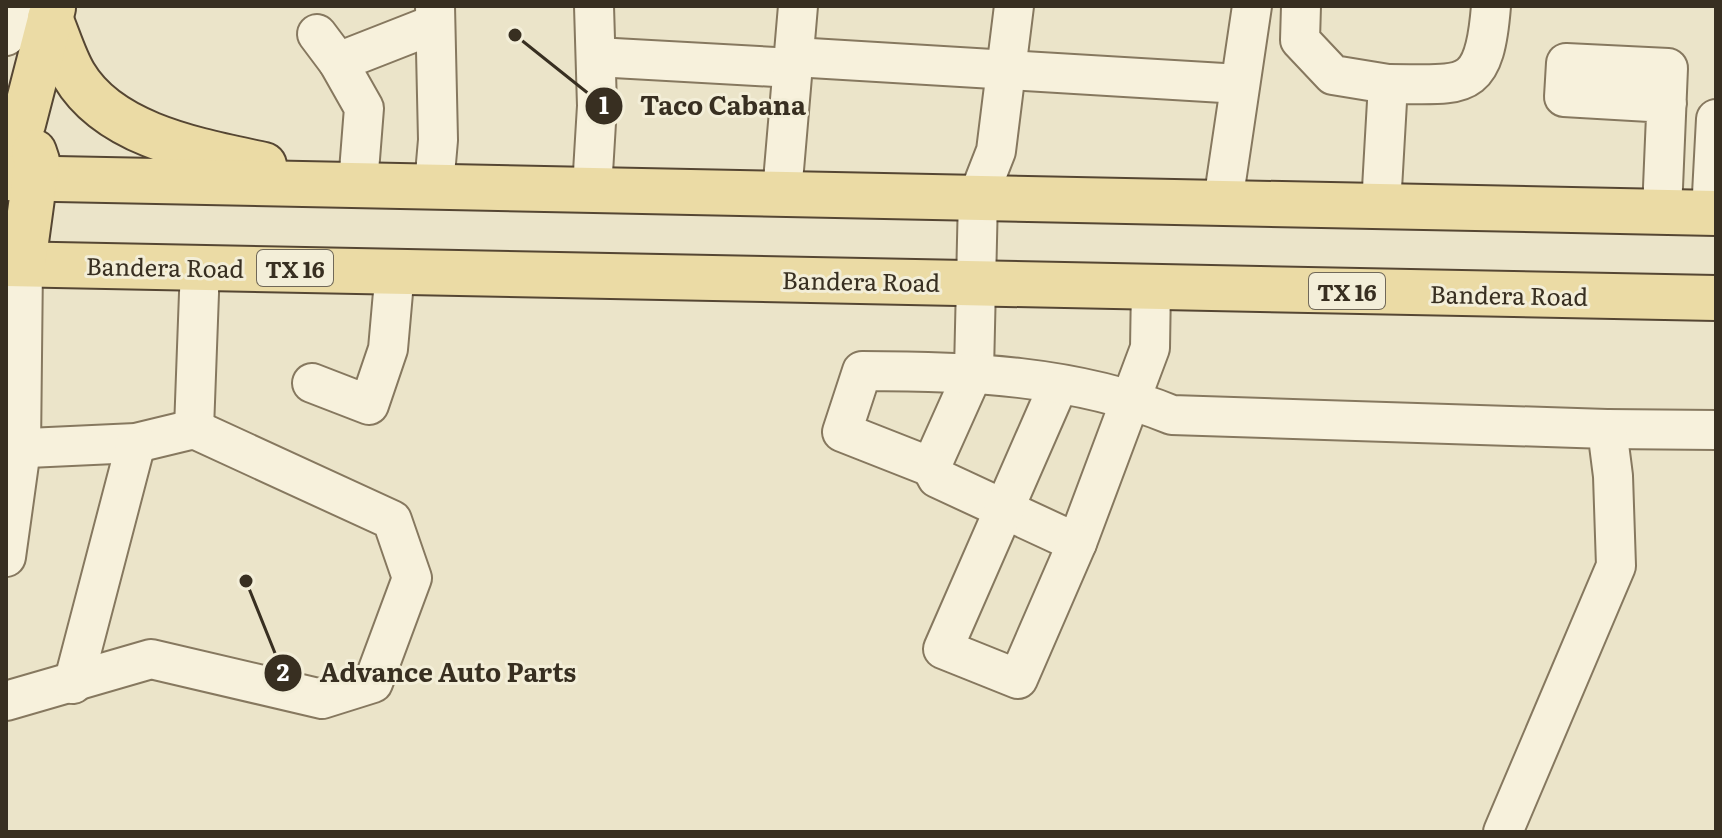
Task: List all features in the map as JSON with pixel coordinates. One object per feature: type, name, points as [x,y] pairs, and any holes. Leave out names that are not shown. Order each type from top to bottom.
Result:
[{"type":"main road","points":[[15,264],[20,178],[37,161],[15,134],[43,10]]},
{"type":"main road","points":[[43,10],[74,75],[97,103],[128,124],[222,156],[352,184]]},
{"type":"main road","points":[[20,178],[1714,213]]},
{"type":"main road","name":"Bandera Road","points":[[15,264],[1716,298]]},
{"type":"street","points":[[592,189],[596,57],[594,6]]},
{"type":"street","points":[[782,193],[798,6]]},
{"type":"street","points":[[931,467],[974,371],[978,197],[996,151],[1014,6]]},
{"type":"street","points":[[1223,202],[1252,6]]},
{"type":"street","points":[[1301,6],[1300,40],[1333,75],[1388,84],[1458,84],[1474,73],[1488,43],[1491,6]]},
{"type":"street","points":[[6,36],[43,10]]},
{"type":"street","points":[[352,184],[364,108],[328,48],[435,15],[438,140],[434,186]]},
{"type":"street","points":[[596,57],[1008,71],[1240,84]]},
{"type":"street","points":[[1381,206],[1388,84]]},
{"type":"street","points":[[1662,211],[1667,103]]},
{"type":"street","points":[[1714,213],[1716,119]]},
{"type":"street","points":[[6,557],[14,449],[15,264]]},
{"type":"street","points":[[194,429],[200,266]]},
{"type":"street","points":[[312,383],[369,405],[388,349],[395,270]]},
{"type":"street","points":[[1058,386],[943,649],[1018,679],[1077,543],[1150,348],[1151,286]]},
{"type":"street","points":[[1077,543],[947,484],[937,478],[931,467],[842,432],[862,371],[974,371],[1132,398],[1172,415],[1716,430]]},
{"type":"street","points":[[6,701],[151,659],[322,699],[373,683],[412,578],[392,520],[194,429],[136,443],[14,449]]},
{"type":"street","points":[[1503,832],[1616,566],[1613,476],[1607,429]]},
{"type":"street","points":[[73,684],[136,443]]},
{"type":"place","name":"Taco Cabana","points":[[515,35]]},
{"type":"place","name":"Advance Auto Parts","points":[[246,581]]}]
